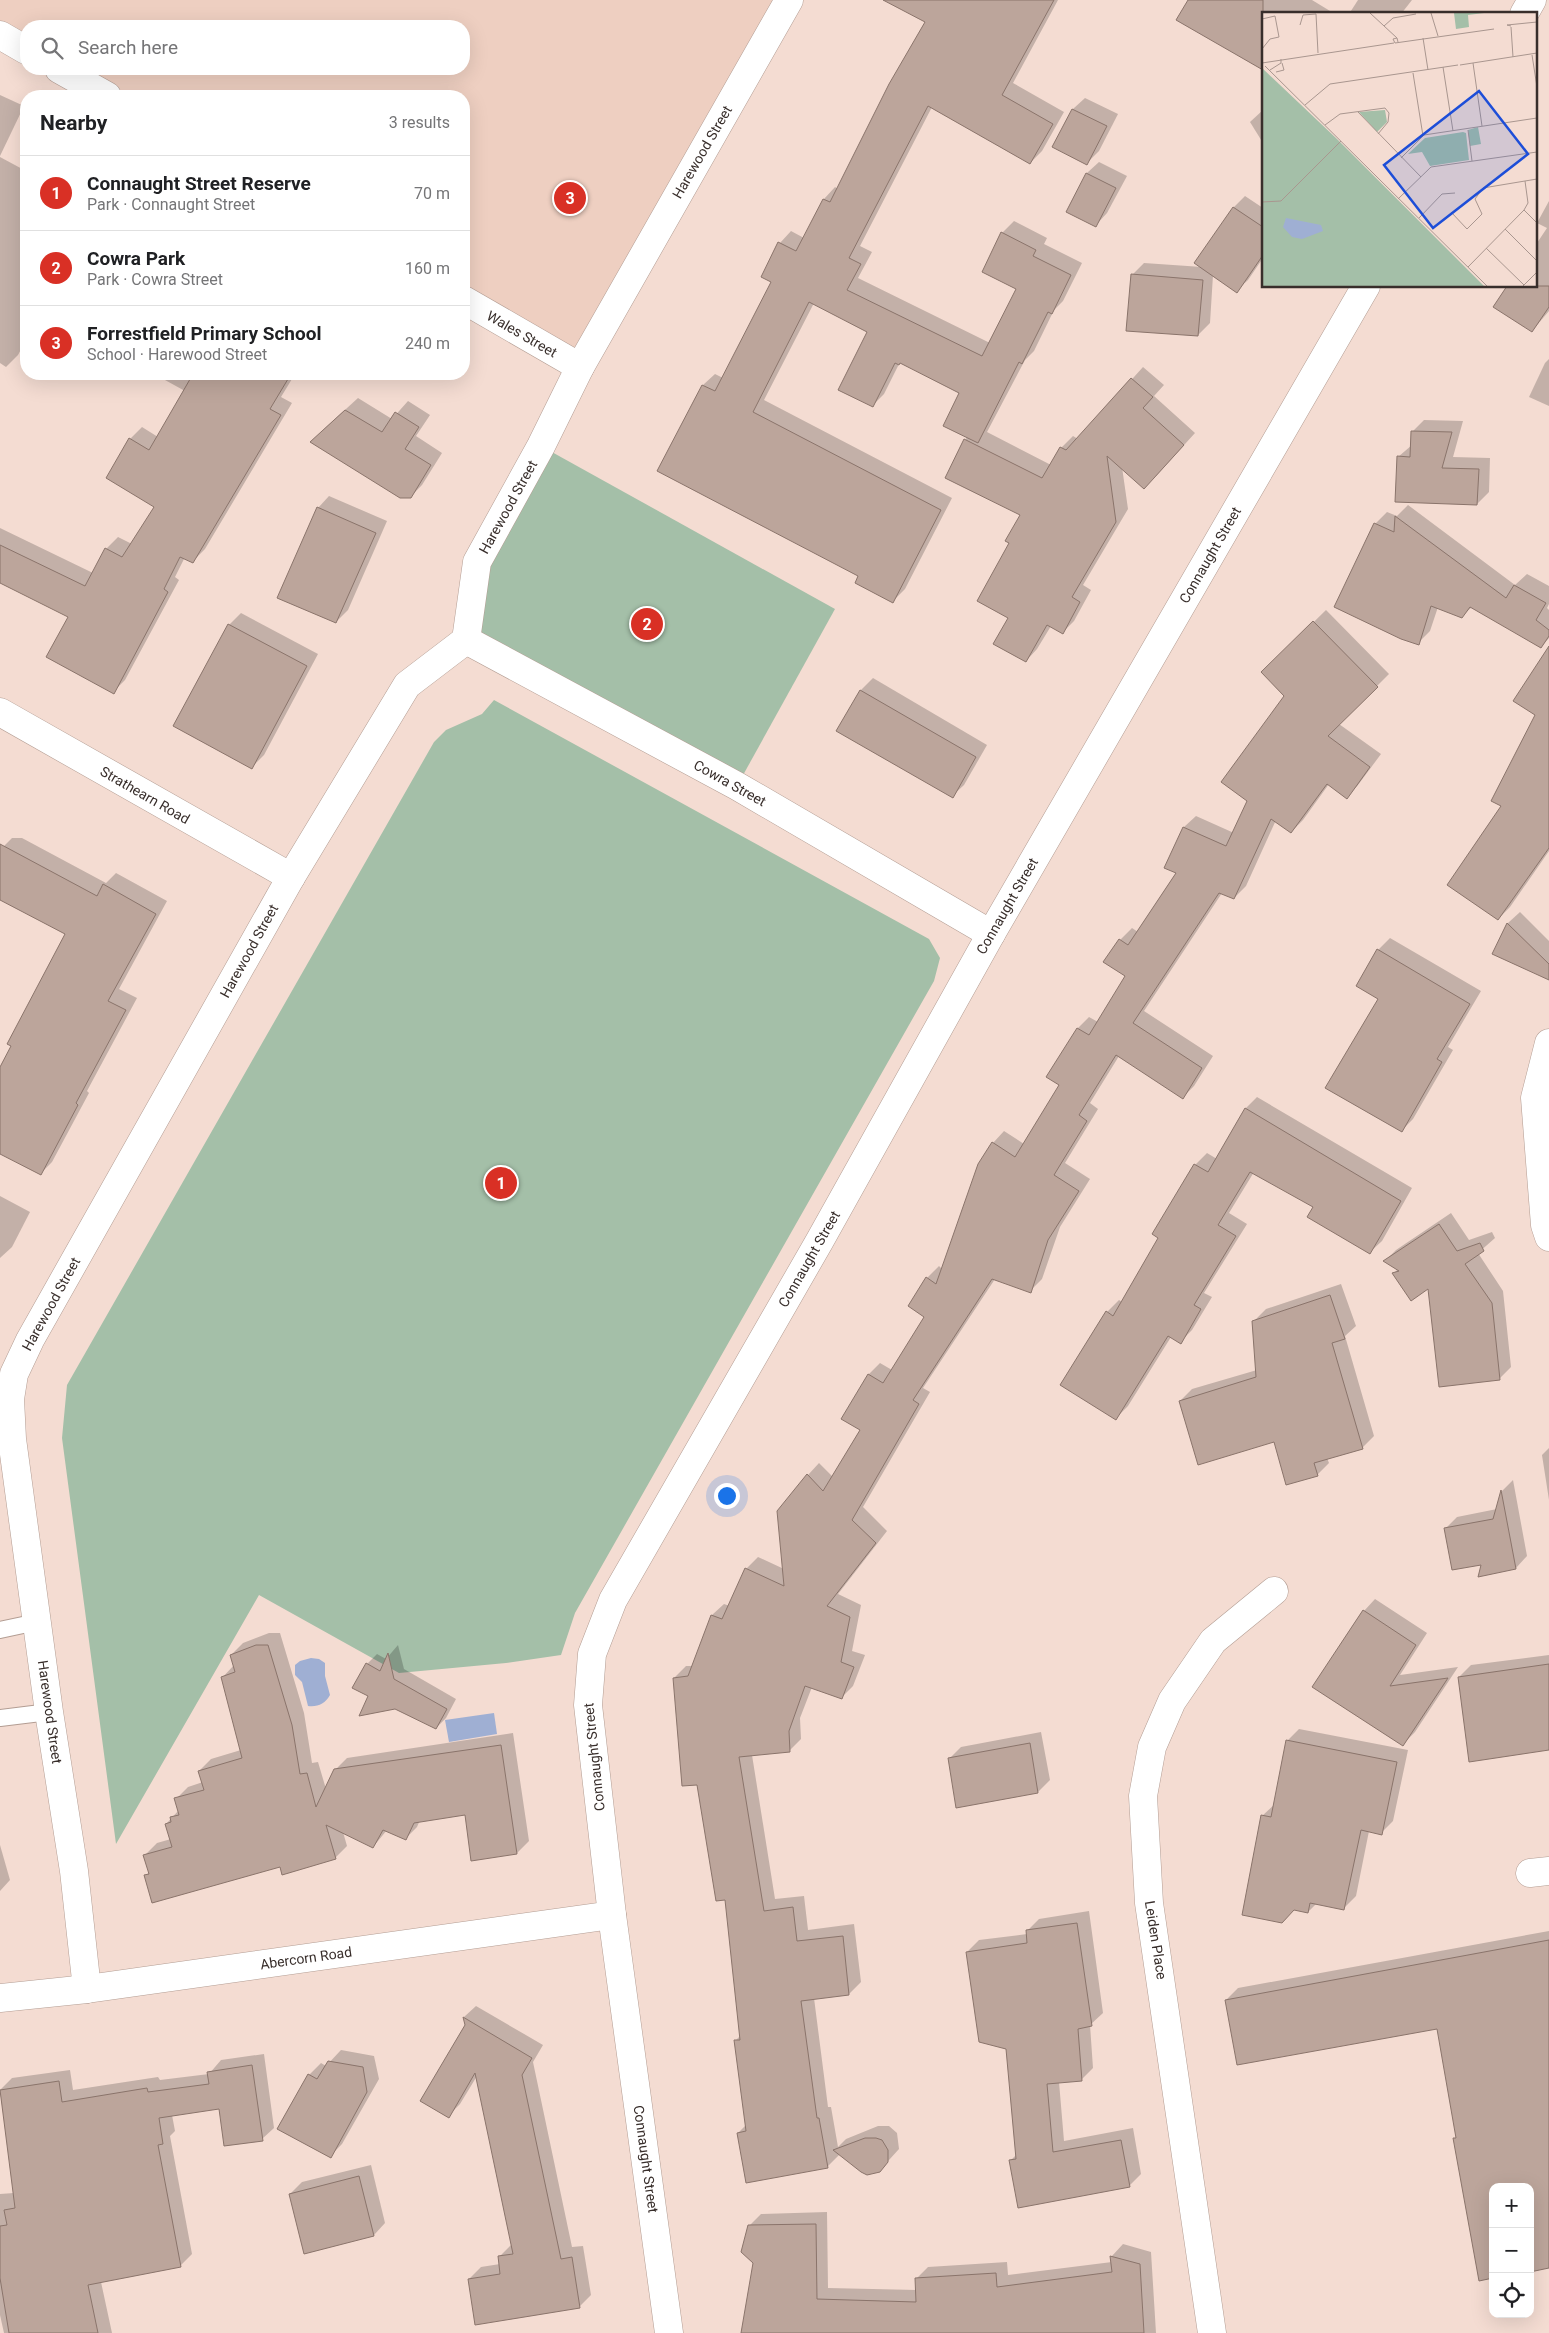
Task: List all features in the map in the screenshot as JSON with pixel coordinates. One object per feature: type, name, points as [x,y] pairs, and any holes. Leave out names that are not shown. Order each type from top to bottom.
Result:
[{"type":"street","name":"Harewood Street","points":[[87,1989],[74,1871],[49,1712],[5,1396],[30,1340],[291,878],[407,685],[466,640],[477,562],[541,446],[580,367],[789,0]]},
{"type":"street","points":[[1525,12],[1532,0]]},
{"type":"street","points":[[0,35],[20,47]]},
{"type":"street","points":[[70,75],[96,90]]},
{"type":"street","name":"Connaught Street","points":[[670,2328],[612,1915],[588,1705],[592,1654],[609,1609],[819,1242],[991,934],[1365,288]]},
{"type":"street","name":"Wales Street","points":[[470,303],[580,367]]},
{"type":"street","name":"Cowra Street","points":[[466,640],[737,786],[991,934]]},
{"type":"street","name":"Strathearn Road","points":[[0,712],[291,878]]},
{"type":"street","points":[[1549,1043],[1535,1098],[1545,1224],[1549,1237]]},
{"type":"street","name":"Leiden Place","points":[[1212,2333],[1158,1951],[1149,1903],[1143,1796],[1152,1747],[1172,1701],[1213,1641],[1274,1591]]},
{"type":"street","name":"Abercorn Road","points":[[0,1998],[87,1989],[612,1915]]},
{"type":"lane","points":[[0,1630],[37,1622]]},
{"type":"lane","points":[[0,1718],[49,1712]]},
{"type":"shaded area","points":[[0,0],[789,0],[580,367],[470,303],[470,90],[102,90],[76,75],[470,75],[470,20],[20,20],[20,43],[0,31]]},
{"type":"green space","points":[[541,446],[835,609],[737,786],[466,640],[477,562]]},
{"type":"green space","points":[[494,700],[929,939],[940,958],[934,981],[575,1613],[561,1655],[506,1663],[399,1673],[259,1595],[116,1844],[62,1438],[67,1385],[434,742],[446,730],[482,714]]},
{"type":"water","points":[[311,1658],[319,1659],[325,1663],[325,1676],[330,1695],[323,1703],[308,1706],[302,1682],[295,1675],[295,1665],[300,1661]]},
{"type":"water","points":[[494,1713],[497,1734],[449,1742],[445,1720]]},
{"type":"building","points":[[883,0],[1054,0],[1002,95],[1053,124],[1030,164],[928,106],[849,258],[861,264],[847,290],[982,356],[1016,289],[982,272],[1001,232],[1036,250],[1033,256],[1071,275],[1052,314],[1048,312],[1022,364],[1019,362],[978,443],[943,426],[959,393],[900,363],[899,365],[895,363],[873,407],[838,390],[867,332],[809,302],[753,412],[941,510],[893,603],[855,583],[858,576],[657,471],[702,385],[715,391],[771,282],[761,277],[778,242],[796,251],[823,199],[830,202],[889,84],[925,22]]},
{"type":"building","points":[[1188,0],[1263,0],[1262,69],[1176,20]]},
{"type":"building","points":[[1072,109],[1107,126],[1087,165],[1052,147]]},
{"type":"building","points":[[1086,173],[1116,188],[1096,227],[1066,212]]},
{"type":"building","points":[[1233,207],[1262,226],[1262,256],[1237,293],[1194,263]]},
{"type":"building","points":[[1131,274],[1203,280],[1198,336],[1126,331]]},
{"type":"building","points":[[1549,286],[1549,307],[1532,332],[1493,307],[1506,288]]},
{"type":"building","points":[[1131,378],[1153,397],[1143,408],[1184,445],[1144,489],[1107,456],[1116,522],[1072,597],[1080,602],[1063,634],[1047,625],[1026,662],[993,644],[1008,618],[977,601],[1009,543],[1005,541],[1020,515],[945,478],[964,439],[1042,478],[1060,447],[1066,450]]},
{"type":"building","points":[[190,380],[287,380],[270,409],[281,415],[193,563],[180,557],[164,589],[168,592],[114,694],[46,657],[68,617],[0,583],[0,545],[85,586],[105,548],[122,557],[154,507],[106,478],[129,438],[149,450]]},
{"type":"building","points":[[345,410],[382,432],[395,412],[419,427],[405,449],[431,465],[411,498],[400,498],[310,442]]},
{"type":"building","points":[[1411,431],[1452,432],[1442,468],[1479,469],[1477,505],[1395,502],[1397,456],[1410,457]]},
{"type":"building","points":[[317,507],[376,533],[336,623],[277,598]]},
{"type":"building","points":[[1395,516],[1506,598],[1514,585],[1546,603],[1536,620],[1549,630],[1549,636],[1541,648],[1470,607],[1462,618],[1431,606],[1419,645],[1401,639],[1334,607],[1374,523],[1394,532]]},
{"type":"building","points":[[1313,621],[1378,687],[1328,736],[1370,767],[1347,799],[1327,784],[1291,833],[1271,819],[1234,899],[1219,893],[1133,1023],[1202,1068],[1183,1099],[1116,1055],[1079,1115],[1087,1121],[1054,1175],[1079,1191],[1048,1240],[1031,1293],[992,1279],[913,1400],[919,1404],[852,1520],[876,1543],[827,1606],[850,1617],[841,1662],[854,1667],[842,1699],[805,1686],[789,1731],[790,1752],[739,1757],[764,1911],[793,1907],[797,1941],[843,1936],[849,1995],[801,2001],[817,2118],[819,2118],[828,2168],[746,2183],[737,2133],[746,2131],[734,2040],[740,2040],[725,1900],[716,1901],[697,1785],[682,1786],[673,1678],[688,1676],[711,1615],[722,1619],[745,1568],[784,1586],[777,1511],[807,1474],[823,1491],[860,1430],[841,1419],[868,1374],[883,1383],[924,1317],[908,1306],[926,1277],[936,1284],[978,1164],[992,1142],[1015,1157],[1059,1085],[1046,1077],[1077,1028],[1089,1035],[1125,976],[1103,962],[1119,939],[1128,945],[1176,873],[1164,868],[1183,827],[1226,846],[1247,801],[1221,782],[1284,696],[1261,672]]},
{"type":"building","points":[[228,624],[307,666],[252,769],[173,726]]},
{"type":"building","points":[[1549,646],[1549,848],[1498,920],[1447,885],[1501,806],[1491,801],[1535,715],[1513,701]]},
{"type":"building","points":[[860,690],[976,757],[953,798],[836,731]]},
{"type":"building","points":[[0,844],[97,896],[103,884],[156,914],[108,1001],[126,1010],[76,1103],[78,1105],[41,1175],[0,1154],[0,1067],[11,1046],[7,1044],[65,934],[0,900]]},
{"type":"building","points":[[1507,923],[1549,964],[1549,980],[1492,954]]},
{"type":"building","points":[[1377,949],[1470,1004],[1437,1059],[1442,1062],[1402,1132],[1325,1088],[1378,999],[1356,986]]},
{"type":"building","points":[[1245,1108],[1401,1201],[1370,1254],[1307,1217],[1313,1207],[1250,1172],[1218,1225],[1236,1236],[1194,1305],[1201,1309],[1181,1344],[1168,1336],[1116,1420],[1060,1385],[1106,1311],[1113,1316],[1158,1238],[1152,1234],[1194,1164],[1208,1172]]},
{"type":"building","points":[[1439,1224],[1457,1251],[1480,1243],[1484,1251],[1465,1264],[1492,1303],[1500,1380],[1439,1387],[1428,1289],[1411,1301],[1392,1273],[1399,1271],[1383,1261]]},
{"type":"building","points":[[1330,1295],[1345,1339],[1332,1343],[1363,1449],[1314,1463],[1318,1476],[1286,1485],[1274,1442],[1198,1465],[1179,1401],[1256,1377],[1252,1321]]},
{"type":"building","points":[[1501,1490],[1516,1569],[1478,1577],[1481,1565],[1452,1570],[1444,1528],[1493,1519]]},
{"type":"building","points":[[1363,1610],[1416,1645],[1390,1686],[1448,1678],[1403,1746],[1312,1687]]},
{"type":"building","points":[[256,1645],[268,1645],[292,1725],[300,1774],[307,1773],[316,1807],[334,1769],[501,1745],[517,1854],[471,1861],[465,1815],[414,1823],[406,1840],[383,1830],[373,1848],[326,1825],[336,1859],[282,1875],[280,1867],[152,1903],[144,1875],[149,1874],[143,1855],[172,1847],[165,1824],[171,1822],[170,1817],[179,1815],[174,1798],[204,1790],[198,1771],[242,1758],[221,1677],[235,1672],[230,1655]]},
{"type":"building","points":[[388,1653],[394,1679],[447,1709],[436,1729],[395,1709],[359,1716],[368,1696],[352,1688],[366,1663],[380,1671]]},
{"type":"building","points":[[1549,1664],[1549,1750],[1469,1762],[1458,1677]]},
{"type":"building","points":[[1286,1740],[1397,1762],[1382,1835],[1361,1830],[1344,1910],[1310,1903],[1308,1913],[1294,1910],[1282,1923],[1242,1915],[1261,1815],[1271,1817]]},
{"type":"building","points":[[1030,1743],[1038,1793],[956,1808],[948,1758]]},
{"type":"building","points":[[1077,1923],[1092,2026],[1078,2029],[1082,2081],[1047,2084],[1053,2152],[1121,2140],[1130,2187],[1018,2208],[1009,2160],[1016,2159],[1006,2049],[979,2042],[966,1952],[1027,1943],[1026,1930]]},
{"type":"building","points":[[1549,1940],[1549,2268],[1534,2271],[1534,2183],[1489,2183],[1489,2279],[1479,2281],[1453,2138],[1456,2138],[1437,2029],[1237,2065],[1225,2000]]},
{"type":"building","points":[[463,2017],[532,2058],[522,2075],[561,2259],[572,2257],[580,2308],[475,2325],[468,2279],[500,2274],[498,2256],[513,2254],[475,2073],[449,2118],[420,2101],[465,2025]]},
{"type":"building","points":[[328,2061],[363,2067],[367,2092],[331,2158],[277,2129],[308,2074],[317,2079]]},
{"type":"building","points":[[252,2065],[263,2141],[224,2146],[219,2109],[159,2118],[163,2144],[158,2145],[181,2267],[88,2285],[98,2333],[9,2333],[0,2278],[0,2226],[7,2225],[4,2210],[15,2208],[0,2090],[59,2081],[62,2102],[147,2088],[148,2092],[209,2084],[207,2072]]},
{"type":"building","points":[[865,2138],[882,2140],[888,2150],[888,2162],[880,2172],[867,2175],[833,2150]]},
{"type":"building","points":[[359,2176],[374,2236],[304,2254],[289,2194]]},
{"type":"building","points":[[816,2224],[817,2299],[916,2302],[915,2278],[996,2273],[997,2287],[1112,2272],[1110,2256],[1140,2264],[1144,2333],[741,2333],[753,2263],[741,2252],[748,2225]]},
{"type":"place","name":"Forrestfield Primary School","points":[[570,198]]},
{"type":"place","name":"Cowra Park","points":[[647,624]]},
{"type":"place","name":"Connaught Street Reserve","points":[[501,1183]]}]
